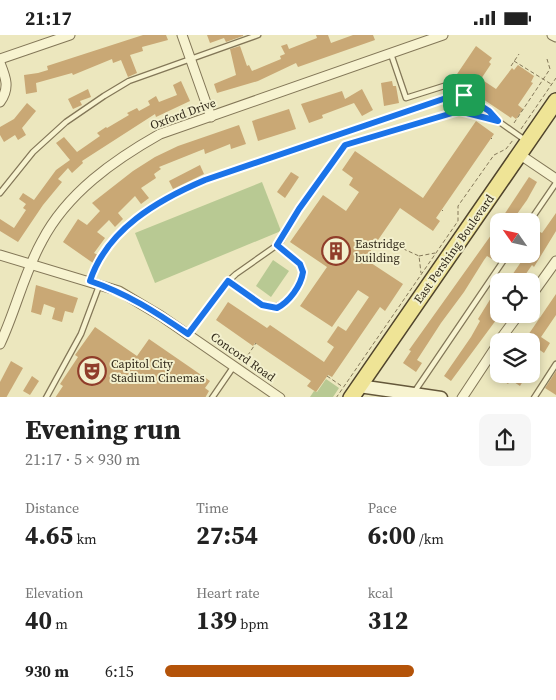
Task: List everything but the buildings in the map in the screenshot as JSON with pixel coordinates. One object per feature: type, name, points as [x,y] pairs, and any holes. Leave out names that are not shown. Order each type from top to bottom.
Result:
[{"type":"main road","name":"East Pershing Boulevard","points":[[351,390],[519,155],[524,136],[556,101]]},
{"type":"main road","points":[[351,390],[441,397]]},
{"type":"street","points":[[0,59],[70,35]]},
{"type":"street","points":[[182,35],[211,117]]},
{"type":"street","name":"Oxford Drive","points":[[0,344],[42,239],[56,218],[77,194],[103,170],[126,153],[160,134],[443,35]]},
{"type":"street","points":[[552,35],[556,37]]},
{"type":"street","points":[[0,63],[7,81],[6,94],[0,102]]},
{"type":"street","points":[[519,155],[556,179]]},
{"type":"street","name":"Concord Road","points":[[0,255],[100,284],[138,301],[280,397]]},
{"type":"street","points":[[540,283],[556,261]]},
{"type":"street","points":[[462,397],[490,355]]},
{"type":"lane","points":[[1,190],[33,152],[66,122],[129,81],[258,35]]},
{"type":"lane","points":[[391,54],[406,98],[444,85],[452,87],[489,111],[498,121]]},
{"type":"lane","points":[[90,281],[93,272],[114,240],[140,215],[168,195],[205,180],[452,96],[462,95]]},
{"type":"lane","points":[[188,334],[228,281],[277,245],[299,209],[345,145],[459,111],[498,121],[524,136]]},
{"type":"lane","points":[[535,213],[556,183]]},
{"type":"lane","points":[[228,281],[268,308],[277,308],[282,305],[297,287],[303,272],[300,264],[277,245]]},
{"type":"lane","points":[[414,394],[502,263]]},
{"type":"lane","points":[[46,397],[81,334],[100,284]]},
{"type":"lane","points":[[534,397],[556,364]]},
{"type":"lane","points":[[212,397],[234,366]]},
{"type":"path","points":[[511,66],[519,55]]},
{"type":"path","points":[[513,124],[550,69],[548,59]]},
{"type":"path","points":[[514,61],[551,85]]},
{"type":"path","points":[[524,136],[556,78]]},
{"type":"path","points":[[336,397],[351,390],[421,273],[458,221],[458,206],[494,155],[506,149],[513,139]]},
{"type":"path","points":[[397,246],[418,256],[435,253]]},
{"type":"path","points":[[418,256],[421,273]]},
{"type":"path","points":[[244,361],[256,343]]},
{"type":"path","points":[[328,376],[351,390]]},
{"type":"green space","points":[[262,182],[281,231],[155,283],[135,233]]},
{"type":"green space","points":[[273,260],[289,271],[271,297],[256,286]]},
{"type":"green space","points":[[326,379],[339,388],[333,397],[310,397],[314,391],[317,392]]},
{"type":"place","name":"Eastridge building","points":[[336,251]]},
{"type":"place","name":"Capitol City Stadium Cinemas","points":[[92,371]]},
{"type":"route","points":[[464,95],[489,111],[498,121],[466,111],[459,111],[345,145],[299,209],[289,229],[277,245],[300,264],[303,272],[301,281],[288,300],[277,308],[268,308],[262,305],[228,281],[188,334],[138,301],[119,291],[90,281],[93,272],[114,240],[140,215],[168,195],[205,180],[452,96],[464,95]]}]
